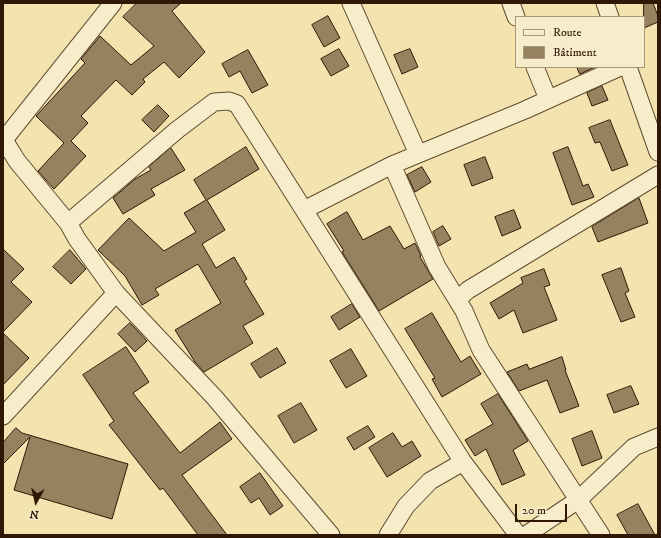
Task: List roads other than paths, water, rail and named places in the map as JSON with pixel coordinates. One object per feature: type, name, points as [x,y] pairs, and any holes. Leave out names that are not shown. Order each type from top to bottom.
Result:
[{"type":"street","points":[[113,3],[3,141],[17,161],[68,223],[77,239],[116,293],[215,398],[331,535]]},
{"type":"street","points":[[351,3],[418,154]]},
{"type":"street","points":[[511,3],[516,16]]},
{"type":"street","points":[[605,3],[610,16]]},
{"type":"street","points":[[535,68],[548,99]]},
{"type":"street","points":[[304,210],[392,165],[618,68]]},
{"type":"street","points":[[628,68],[658,152]]},
{"type":"street","points":[[68,223],[177,130],[214,102],[229,101],[237,104],[463,462],[518,535]]},
{"type":"street","points":[[392,165],[437,267],[458,299],[481,350],[601,535]]},
{"type":"street","points":[[458,299],[468,290],[658,175]]},
{"type":"street","points":[[3,416],[116,293]]},
{"type":"street","points":[[526,535],[578,500],[634,447],[658,437]]},
{"type":"street","points":[[388,535],[406,506],[430,481],[463,462]]}]
